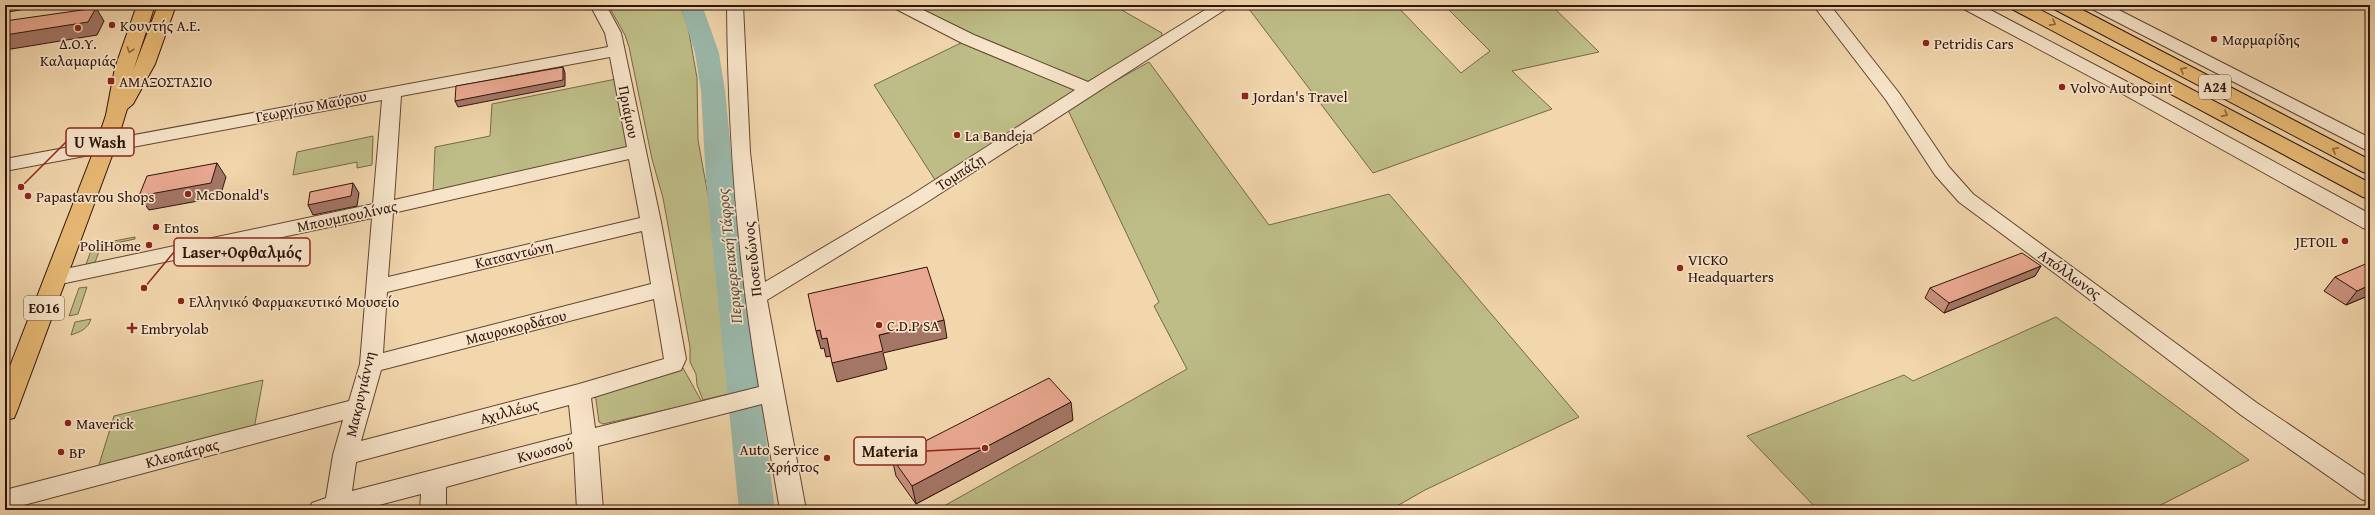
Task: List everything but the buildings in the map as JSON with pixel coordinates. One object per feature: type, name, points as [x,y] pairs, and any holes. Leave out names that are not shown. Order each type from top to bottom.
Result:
[{"type":"main road","points":[[5,7],[16,5]]},
{"type":"main road","name":"ΕΟ16","points":[[5,411],[106,145],[116,115],[124,68],[146,5]]},
{"type":"main road","name":"ΕΟ16","points":[[116,115],[146,64],[167,5]]},
{"type":"main road","name":"Α24","points":[[2018,5],[2370,192]]},
{"type":"main road","name":"Α24","points":[[2060,5],[2370,168]]},
{"type":"street","name":"Πριάμου","points":[[598,5],[613,33],[617,50],[651,222],[675,359],[672,364]]},
{"type":"street","name":"Ποσειδώνος","points":[[735,5],[741,166],[766,395],[793,510]]},
{"type":"street","points":[[900,5],[968,39],[1088,89]]},
{"type":"street","name":"Τομπάζη","points":[[756,297],[917,200],[1088,89],[1224,5]]},
{"type":"street","name":"Απόλλωνος","points":[[1821,5],[1893,97],[1942,171],[1966,198],[2072,275],[2249,409],[2370,492]]},
{"type":"street","points":[[1968,5],[2127,89],[2370,223]]},
{"type":"street","points":[[2096,5],[2370,146]]},
{"type":"street","name":"Γεωργίου Μαύρου","points":[[5,165],[392,91],[617,50]]},
{"type":"street","name":"Μακρυγιάννη","points":[[330,508],[371,364],[392,91]]},
{"type":"street","name":"Μπουμπουλίνας","points":[[56,278],[382,209],[637,151]]},
{"type":"street","name":"Κατσαντώνη","points":[[377,287],[651,222]]},
{"type":"street","name":"Μαυροκορδάτου","points":[[371,364],[662,289]]},
{"type":"street","name":"Αχιλλέως","points":[[345,455],[579,393],[672,364]]},
{"type":"street","points":[[579,393],[586,440],[590,510]]},
{"type":"street","name":"Κνωσσού","points":[[330,508],[434,479],[699,410],[766,395]]},
{"type":"street","name":"Κλεοπάτρας","points":[[5,500],[359,407]]},
{"type":"street","points":[[434,479],[434,510]]},
{"type":"shaded area","points":[[608,5],[680,5],[688,27],[697,78],[698,140],[716,240],[733,393],[703,400],[697,385],[696,374],[690,362],[690,347],[663,198],[652,159],[629,47],[625,35]]},
{"type":"shaded area","points":[[910,5],[1113,5],[1162,33],[1161,40],[1087,82],[968,35]]},
{"type":"shaded area","points":[[1246,5],[1396,5],[1461,73],[1490,51],[1444,5],[1551,5],[1599,52],[1512,71],[1552,109],[1373,173]]},
{"type":"shaded area","name":"La Bandeja","points":[[965,41],[1079,88],[937,183],[874,85]]},
{"type":"shaded area","points":[[1149,62],[1269,225],[1389,194],[1579,417],[1425,490],[1390,510],[937,510],[1187,369],[1154,306],[1159,302],[1067,108]]},
{"type":"shaded area","points":[[616,79],[628,151],[433,194],[435,147],[490,136],[492,104]]},
{"type":"shaded area","points":[[373,136],[372,165],[357,168],[357,162],[293,175],[297,152]]},
{"type":"shaded area","points":[[135,237],[135,239],[101,246],[94,265],[84,270],[93,245]]},
{"type":"shaded area","points":[[87,287],[78,314],[69,316],[79,288]]},
{"type":"shaded area","points":[[2056,317],[2249,460],[2151,510],[1818,510],[1747,436],[1904,375],[1913,381]]},
{"type":"shaded area","points":[[91,319],[86,328],[71,335],[75,322]]},
{"type":"shaded area","points":[[683,368],[702,402],[603,424],[599,422],[595,393]]},
{"type":"shaded area","points":[[263,380],[254,429],[98,468],[114,416]]},
{"type":"waterway","name":"Περιφερειακή Τάφρος","points":[[691,5],[707,53],[713,91],[720,181],[757,510]]},
{"type":"place","name":"Κουντής Α.Ε.","points":[[112,25]]},
{"type":"place","name":"Δ.Ο.Υ. Καλαμαριάς","points":[[78,28]]},
{"type":"place","name":"Μαρμαρίδης","points":[[2214,39]]},
{"type":"place","name":"Petridis Cars","points":[[1926,43]]},
{"type":"place","name":"ΑΜΑΞΟΣΤΑΣΙΟ","points":[[111,81]]},
{"type":"place","name":"Volvo Autopoint","points":[[2062,87]]},
{"type":"place","name":"Jordan's Travel","points":[[1245,96]]},
{"type":"place","name":"La Bandeja","points":[[957,135]]},
{"type":"place","name":"U Wash","points":[[21,187]]},
{"type":"place","name":"McDonald's","points":[[188,194]]},
{"type":"place","name":"Papastavrou Shops","points":[[28,196]]},
{"type":"place","name":"Entos","points":[[156,227]]},
{"type":"place","name":"JETOIL","points":[[2345,241]]},
{"type":"place","name":"PoliHome","points":[[149,245]]},
{"type":"place","name":"VICKO Headquarters","points":[[1680,268]]},
{"type":"place","name":"Laser+Οφθαλμός","points":[[144,288]]},
{"type":"place","name":"Ελληνικό Φαρμακευτικό Μουσείο","points":[[181,301]]},
{"type":"place","name":"C.D.P SA","points":[[879,325]]},
{"type":"place","name":"Embryolab","points":[[132,328]]},
{"type":"place","name":"Maverick","points":[[68,423]]},
{"type":"place","name":"Materia","points":[[985,448]]},
{"type":"place","name":"BP","points":[[61,452]]},
{"type":"place","name":"Auto Service Χρήστος","points":[[827,458]]}]
